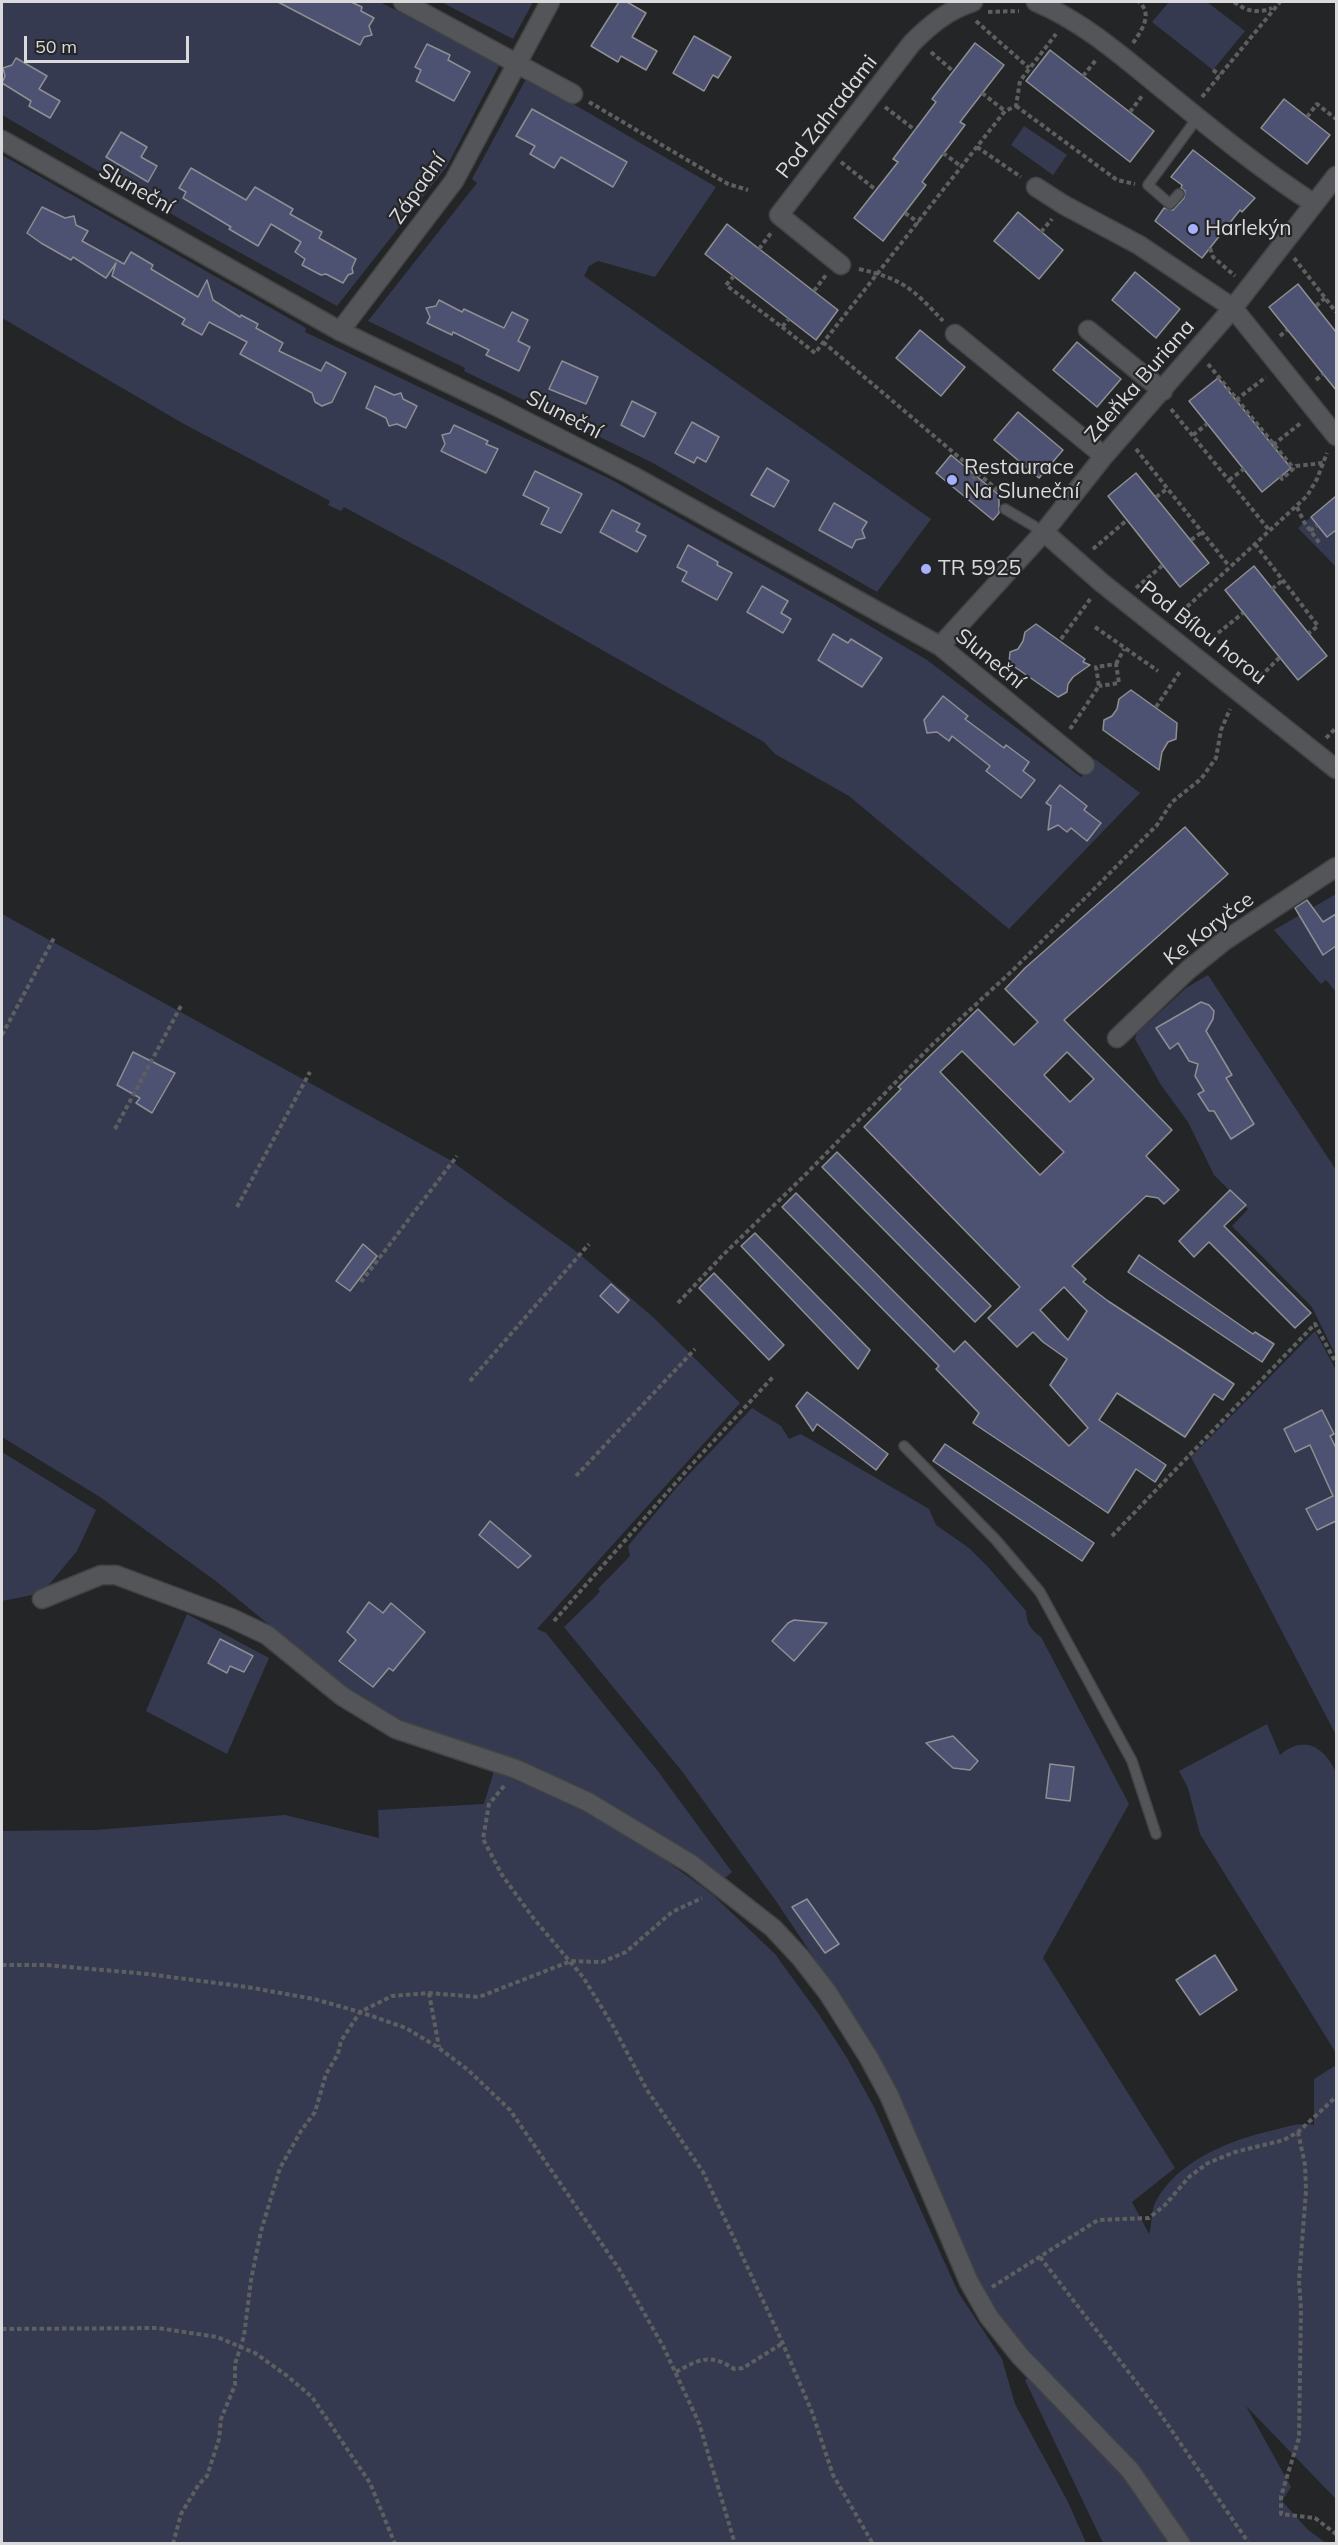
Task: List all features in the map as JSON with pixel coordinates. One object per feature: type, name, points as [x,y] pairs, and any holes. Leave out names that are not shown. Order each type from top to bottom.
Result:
[{"type":"street","points":[[403,2],[518,62],[573,94]]},
{"type":"street","name":"Západní","points":[[340,331],[454,181],[550,2]]},
{"type":"street","name":"Pod Zahradami","points":[[841,265],[779,215],[912,44],[932,23],[955,8],[973,2]]},
{"type":"street","points":[[1028,6],[1060,12],[1123,57],[1194,114],[1313,203]]},
{"type":"street","name":"Sluneční","points":[[2,140],[340,331],[498,407],[633,476],[940,646],[1085,765]]},
{"type":"street","name":"Zdeňka Buriana","points":[[940,646],[1044,532],[1104,456],[1165,397],[1336,176]]},
{"type":"street","points":[[1036,186],[1064,205],[1139,245],[1233,308],[1333,441]]},
{"type":"street","points":[[1089,330],[1165,397]]},
{"type":"street","points":[[955,334],[1104,456]]},
{"type":"street","name":"Pod Bílou horou","points":[[1044,532],[1102,582],[1336,769]]},
{"type":"street","name":"Ke Koryčce","points":[[1117,1038],[1188,970],[1224,941],[1336,867]]},
{"type":"street","points":[[42,1599],[101,1575],[116,1575],[231,1618],[267,1635],[342,1696],[396,1729],[516,1768],[588,1802],[682,1858],[773,1928],[794,1950],[828,1993],[888,2095],[976,2297],[1020,2356],[1130,2470],[1182,2544]]},
{"type":"lane","points":[[1179,194],[1170,204],[1148,185],[1194,114]]},
{"type":"lane","points":[[1005,509],[1044,532]]},
{"type":"lane","points":[[904,1446],[996,1540],[1040,1592],[1132,1761],[1156,1834]]},
{"type":"path","points":[[1123,57],[1141,32],[1146,17],[1144,6],[1139,2]]},
{"type":"path","points":[[1234,2],[1255,12],[1275,7]]},
{"type":"path","points":[[1194,114],[1220,75],[1280,2]]},
{"type":"path","points":[[1028,6],[971,17],[1029,68]]},
{"type":"path","points":[[1146,17],[1152,22]]},
{"type":"path","points":[[1016,106],[1020,81],[1060,27]]},
{"type":"path","points":[[931,44],[927,49],[953,71]]},
{"type":"path","points":[[1083,76],[1099,56]]},
{"type":"path","points":[[1213,70],[1220,75]]},
{"type":"path","points":[[1130,112],[1146,91]]},
{"type":"path","points":[[982,93],[1005,111]]},
{"type":"path","points":[[573,94],[728,184],[748,190]]},
{"type":"path","points":[[1307,117],[1317,104],[1336,119]]},
{"type":"path","points":[[876,114],[883,105],[915,130]]},
{"type":"path","points":[[734,276],[726,285],[815,353],[1005,111],[1016,106]]},
{"type":"path","points":[[1016,106],[1117,180],[1127,184],[1148,185]]},
{"type":"path","points":[[977,147],[1036,186]]},
{"type":"path","points":[[832,170],[847,152]]},
{"type":"path","points":[[943,153],[962,167]]},
{"type":"path","points":[[840,161],[876,190]]},
{"type":"path","points":[[905,213],[919,223]]},
{"type":"path","points":[[1041,232],[1049,223]]},
{"type":"path","points":[[1210,248],[1214,257],[1236,277]]},
{"type":"path","points":[[1292,255],[1336,312]]},
{"type":"path","points":[[841,265],[879,274],[909,287],[955,334]]},
{"type":"path","points":[[1316,306],[1325,298]]},
{"type":"path","points":[[782,327],[789,319]]},
{"type":"path","points":[[823,342],[1000,492],[1005,509]]},
{"type":"path","points":[[1204,359],[1294,469]]},
{"type":"path","points":[[1236,400],[1272,371]]},
{"type":"path","points":[[1165,397],[1269,530]]},
{"type":"path","points":[[1273,445],[1309,416]]},
{"type":"path","points":[[1193,435],[1207,424]]},
{"type":"path","points":[[1163,631],[1229,566],[1307,496],[1333,441]]},
{"type":"path","points":[[1132,445],[1229,566]]},
{"type":"path","points":[[1281,476],[1282,479],[1296,466],[1323,464]]},
{"type":"path","points":[[1228,480],[1244,469]]},
{"type":"path","points":[[974,479],[978,474]]},
{"type":"path","points":[[1156,497],[1167,489]]},
{"type":"path","points":[[1297,507],[1310,531],[1321,545]]},
{"type":"path","points":[[1080,564],[1099,542],[1127,520]]},
{"type":"path","points":[[1310,531],[1317,525]]},
{"type":"path","points":[[1191,540],[1201,533]]},
{"type":"path","points":[[1255,544],[1318,626],[1309,633]]},
{"type":"path","points":[[1125,600],[1143,580],[1163,565]]},
{"type":"path","points":[[1272,589],[1283,580]]},
{"type":"path","points":[[1061,639],[1102,582]]},
{"type":"path","points":[[1156,707],[1196,656],[1218,633],[1243,613]]},
{"type":"path","points":[[1095,627],[1158,671]]},
{"type":"path","points":[[1099,686],[1119,683],[1116,664],[1125,649]]},
{"type":"path","points":[[678,1303],[933,1044],[1012,971],[1101,882],[1156,825],[1172,802],[1201,779],[1216,758],[1225,719],[1230,709],[1280,657]]},
{"type":"path","points":[[1059,744],[1099,686],[1096,667],[1116,664]]},
{"type":"path","points":[[2,1035],[55,936]]},
{"type":"path","points":[[115,1129],[182,1004]]},
{"type":"path","points":[[237,1206],[310,1072]]},
{"type":"path","points":[[361,1282],[457,1156]]},
{"type":"path","points":[[470,1381],[589,1244]]},
{"type":"path","points":[[1112,1536],[1315,1324],[1336,1363]]},
{"type":"path","points":[[576,1476],[695,1349]]},
{"type":"path","points":[[554,1621],[695,1461],[773,1377]]},
{"type":"path","points":[[489,1804],[483,1839],[502,1875],[534,1919],[571,1961],[613,2026],[647,2090],[703,2172],[783,2343],[812,2412],[833,2475],[873,2544]]},
{"type":"path","points":[[173,2544],[181,2514],[199,2484],[207,2476],[219,2439],[222,2420],[235,2385],[235,2364],[244,2336],[251,2280],[261,2231],[280,2168],[301,2131],[315,2112],[326,2074],[338,2054],[341,2041],[360,2012],[392,1996],[429,1993],[479,1997],[571,1961],[602,1962],[626,1952],[672,1912],[706,1896],[726,1891]]},
{"type":"path","points":[[2,1965],[45,1965],[148,1974],[258,1989],[314,2000],[360,2012],[406,2028],[439,2048],[468,2070],[510,2110],[619,2269],[676,2372],[699,2423],[735,2544]]},
{"type":"path","points":[[429,1993],[439,2048]]},
{"type":"path","points":[[976,2297],[1098,2220],[1149,2218],[1166,2205],[1190,2177],[1208,2163],[1235,2152],[1284,2140],[1298,2132],[1336,2097]]},
{"type":"path","points":[[1298,2132],[1305,2165],[1306,2191],[1299,2281],[1301,2308],[1299,2438],[1281,2496],[1281,2514],[1315,2518],[1336,2534]]},
{"type":"path","points":[[1040,2257],[1157,2409],[1248,2542]]},
{"type":"path","points":[[2,2329],[158,2328],[217,2337],[255,2353],[312,2397],[369,2483],[395,2544]]},
{"type":"path","points":[[676,2372],[693,2362],[707,2358],[723,2361],[734,2369],[743,2368],[783,2343]]},
{"type":"shaded area","points":[[2,2],[380,2],[500,64],[447,166],[337,306],[206,234],[2,115]]},
{"type":"shaded area","points":[[441,2],[533,2],[513,39]]},
{"type":"shaded area","points":[[1169,2],[1207,2],[1245,31],[1213,70],[1152,22]]},
{"type":"shaded area","points":[[527,77],[716,187],[655,277],[598,261],[589,266],[584,276],[931,519],[877,592],[653,463],[464,371],[465,368],[368,321],[477,183],[472,179]]},
{"type":"shaded area","points":[[1024,126],[1067,155],[1053,175],[1011,145]]},
{"type":"shaded area","points":[[2,155],[306,328],[305,332],[610,479],[833,604],[927,660],[1081,777],[1095,759],[1140,793],[1009,929],[849,796],[775,754],[764,742],[465,572],[344,507],[341,511],[328,505],[330,501],[184,424],[2,318]]},
{"type":"shaded area","points":[[1311,517],[1327,537],[1336,530],[1336,567],[1298,528]]},
{"type":"shaded area","points":[[1336,894],[1336,992],[1326,980],[1321,984],[1274,930]]},
{"type":"shaded area","points":[[2,914],[450,1160],[577,1252],[654,1318],[740,1403],[537,1629],[546,1633],[657,1770],[732,1872],[724,1879],[663,1837],[387,1717],[329,1674],[217,1582],[100,1497],[2,1437]]},
{"type":"shaded area","points":[[1208,975],[1336,1170],[1336,1356],[1312,1307],[1232,1226],[1248,1209],[1214,1175],[1188,1122],[1161,1085],[1135,1039],[1137,1033],[1186,988]]},
{"type":"shaded area","points":[[1315,1331],[1336,1370],[1336,1735],[1191,1457]]},
{"type":"shaded area","points":[[752,1408],[781,1426],[789,1439],[801,1434],[929,1509],[936,1525],[969,1548],[988,1567],[1026,1611],[1030,1626],[1041,1637],[1129,1804],[1043,1958],[1175,2168],[1132,2202],[1149,2234],[1155,2203],[1165,2188],[1177,2175],[1206,2154],[1257,2134],[1294,2125],[1314,2125],[1314,2079],[1336,2065],[1336,2499],[1246,2406],[1291,2487],[1282,2501],[1308,2530],[1326,2543],[1191,2543],[1139,2470],[1056,2379],[1026,2350],[985,2298],[894,2086],[859,2025],[776,1901],[681,1770],[564,1627],[596,1596],[600,1591],[598,1589],[630,1556],[628,1546],[677,1487]]},
{"type":"shaded area","points":[[2,1452],[96,1510],[77,1551],[42,1593],[2,1601]]},
{"type":"shaded area","points":[[187,1614],[269,1658],[227,1754],[146,1711]]},
{"type":"shaded area","points":[[1267,1724],[1280,1755],[1297,1745],[1313,1746],[1326,1756],[1336,1772],[1336,2053],[1200,1834],[1188,1788],[1179,1771]]},
{"type":"shaded area","points":[[494,1771],[575,1806],[661,1857],[712,1894],[775,1954],[818,2013],[847,2058],[874,2107],[958,2292],[1002,2359],[1015,2404],[1068,2502],[1086,2543],[2,2543],[2,1831],[95,1830],[285,1815],[379,1838],[378,1810],[484,1804]]},
{"type":"shaded area","points":[[1030,2376],[1122,2471],[1171,2543],[1103,2543],[1025,2380]]},
{"type":"building","points":[[278,2],[351,2],[362,7],[361,11],[374,18],[369,26],[372,35],[364,37],[360,45]]},
{"type":"building","points":[[619,2],[627,2],[646,13],[632,37],[657,51],[646,70],[621,56],[618,62],[591,46]]},
{"type":"building","points":[[694,36],[731,57],[718,78],[713,75],[704,91],[673,73]]},
{"type":"building","points":[[975,43],[1004,65],[960,122],[965,125],[922,182],[926,185],[883,241],[854,218],[898,162],[893,159],[936,102],[932,99]]},
{"type":"building","points":[[427,44],[450,55],[448,60],[470,72],[454,101],[416,81],[421,70],[415,67]]},
{"type":"building","points":[[1050,50],[1154,131],[1130,162],[1026,81]]},
{"type":"building","points":[[16,58],[47,76],[39,89],[60,101],[50,118],[29,106],[31,101],[2,83],[5,76],[3,68],[12,65]]},
{"type":"building","points":[[1284,99],[1330,135],[1307,164],[1261,128]]},
{"type":"building","points":[[532,109],[627,162],[613,187],[561,157],[554,168],[530,154],[535,146],[516,136]]},
{"type":"building","points":[[121,132],[147,147],[141,157],[157,166],[148,182],[106,157]]},
{"type":"building","points":[[1193,150],[1255,198],[1242,212],[1240,210],[1202,258],[1155,221],[1164,208],[1173,210],[1184,198],[1185,191],[1181,188],[1182,185],[1171,177]]},
{"type":"building","points":[[191,168],[246,200],[255,187],[293,209],[290,214],[322,232],[319,238],[356,259],[352,268],[353,273],[348,275],[343,283],[302,265],[305,259],[295,252],[301,242],[271,224],[258,246],[229,229],[231,227],[183,198],[186,192],[179,188]]},
{"type":"building","points":[[42,207],[65,218],[74,216],[76,225],[88,231],[82,241],[124,264],[131,252],[153,265],[151,269],[198,297],[207,280],[213,300],[240,317],[241,315],[258,324],[256,328],[283,343],[279,351],[321,371],[326,362],[346,373],[332,402],[322,406],[315,402],[312,393],[240,354],[247,342],[209,322],[202,335],[182,324],[185,319],[112,276],[116,263],[106,278],[73,257],[71,260],[41,243],[27,233]]},
{"type":"building","points":[[1018,212],[1063,250],[1039,279],[994,241]]},
{"type":"building","points":[[727,224],[838,310],[816,340],[705,254]]},
{"type":"building","points":[[1135,272],[1180,309],[1156,338],[1112,300]]},
{"type":"building","points":[[1298,284],[1336,332],[1336,390],[1269,307]]},
{"type":"building","points":[[439,300],[462,312],[464,309],[504,328],[512,312],[528,320],[518,341],[530,347],[519,371],[486,355],[489,350],[453,332],[452,335],[427,323],[430,317],[426,308],[436,306]]},
{"type":"building","points":[[920,330],[965,367],[941,396],[896,358]]},
{"type":"building","points":[[1077,342],[1121,379],[1097,407],[1053,370]]},
{"type":"building","points":[[562,361],[598,377],[586,404],[549,389]]},
{"type":"building","points":[[1218,378],[1291,468],[1262,492],[1189,401]]},
{"type":"building","points":[[375,386],[394,395],[401,393],[403,399],[417,406],[406,428],[397,424],[389,426],[386,418],[366,408]]},
{"type":"building","points":[[632,401],[656,413],[644,437],[621,425]]},
{"type":"building","points":[[1018,412],[1063,450],[1039,478],[994,440]]},
{"type":"building","points":[[692,422],[719,437],[706,462],[697,457],[694,463],[675,453]]},
{"type":"building","points":[[454,425],[488,441],[486,444],[498,449],[486,473],[441,451],[445,444],[442,435],[450,433]]},
{"type":"building","points":[[951,455],[999,495],[999,513],[993,520],[936,473]]},
{"type":"building","points":[[767,468],[789,481],[774,507],[751,495]]},
{"type":"building","points":[[535,471],[582,494],[561,533],[541,524],[549,508],[523,495]]},
{"type":"building","points":[[1136,473],[1209,563],[1180,587],[1108,496]]},
{"type":"building","points":[[1336,496],[1336,530],[1327,537],[1311,517]]},
{"type":"building","points":[[834,503],[867,522],[862,530],[865,538],[856,540],[852,548],[819,530]]},
{"type":"building","points":[[612,510],[640,524],[636,531],[646,536],[637,552],[600,532]]},
{"type":"building","points":[[688,545],[732,573],[717,600],[682,581],[687,572],[677,567]]},
{"type":"building","points":[[1254,566],[1327,656],[1298,680],[1225,590]]},
{"type":"building","points":[[762,586],[788,601],[781,613],[791,619],[783,633],[747,612]]},
{"type":"building","points":[[1036,624],[1085,659],[1083,662],[1090,665],[1073,677],[1068,684],[1067,692],[1058,697],[1009,663],[1010,652],[1018,649],[1025,632]]},
{"type":"building","points":[[833,634],[848,643],[851,639],[882,658],[862,687],[818,660]]},
{"type":"building","points":[[1131,690],[1177,723],[1176,739],[1168,742],[1162,752],[1159,770],[1103,730],[1104,720],[1112,716],[1117,709],[1119,699]]},
{"type":"building","points":[[943,696],[968,716],[965,719],[1004,748],[1006,745],[1029,762],[1023,771],[1035,780],[1021,798],[986,771],[990,766],[952,736],[949,741],[937,732],[927,733],[924,720]]},
{"type":"building","points":[[1060,785],[1087,806],[1084,810],[1101,823],[1087,841],[1071,828],[1067,832],[1058,825],[1048,830],[1051,806],[1046,803]]},
{"type":"building","points":[[1185,827],[1228,874],[1064,1020],[1172,1130],[1146,1156],[1179,1190],[1164,1204],[1158,1198],[1146,1196],[1072,1266],[1086,1279],[1083,1282],[1108,1301],[1234,1384],[1223,1400],[1214,1394],[1185,1437],[1117,1393],[1099,1420],[1166,1465],[1155,1482],[1136,1469],[1108,1513],[973,1423],[979,1413],[936,1369],[939,1366],[782,1207],[796,1193],[954,1352],[965,1341],[1069,1446],[1088,1428],[1050,1385],[1067,1359],[1033,1332],[1017,1347],[988,1318],[1020,1287],[864,1127],[901,1089],[898,1087],[978,1009],[1014,1045],[1038,1022],[1005,989],[1025,968]],"holes":[[[962,1051],[1064,1152],[1040,1175],[940,1072]],[[1067,1052],[1094,1079],[1070,1102],[1044,1075]],[[1064,1287],[1087,1311],[1068,1340],[1040,1310]]]},
{"type":"building","points":[[1307,900],[1323,922],[1336,914],[1336,946],[1323,955],[1295,908]]},
{"type":"building","points":[[1201,1002],[1209,1005],[1214,1011],[1213,1019],[1206,1031],[1232,1075],[1226,1078],[1254,1124],[1231,1139],[1214,1111],[1209,1111],[1198,1094],[1204,1091],[1195,1076],[1198,1064],[1189,1061],[1178,1043],[1170,1049],[1156,1028]]},
{"type":"building","points":[[133,1052],[175,1073],[152,1113],[136,1103],[140,1098],[117,1085]]},
{"type":"building","points":[[837,1152],[991,1306],[975,1322],[822,1167]]},
{"type":"building","points":[[1230,1190],[1246,1205],[1224,1226],[1311,1313],[1295,1328],[1209,1242],[1194,1257],[1179,1241]]},
{"type":"building","points":[[755,1233],[870,1350],[858,1369],[741,1246]]},
{"type":"building","points":[[363,1244],[377,1256],[350,1291],[336,1281]]},
{"type":"building","points":[[1139,1255],[1253,1334],[1255,1332],[1274,1344],[1262,1362],[1128,1272]]},
{"type":"building","points":[[714,1273],[784,1345],[769,1360],[699,1288]]},
{"type":"building","points":[[611,1284],[629,1300],[618,1313],[600,1296]]},
{"type":"building","points":[[807,1392],[888,1454],[876,1470],[817,1424],[813,1431],[796,1406]]},
{"type":"building","points":[[1322,1410],[1334,1434],[1330,1436],[1336,1448],[1336,1521],[1317,1530],[1306,1509],[1333,1496],[1310,1445],[1295,1452],[1284,1429]]},
{"type":"building","points":[[945,1444],[1094,1543],[1082,1561],[933,1461]]},
{"type":"building","points":[[490,1521],[531,1556],[518,1568],[479,1535]]},
{"type":"building","points":[[369,1602],[383,1613],[391,1603],[425,1632],[393,1671],[389,1668],[373,1687],[339,1661],[356,1640],[347,1632]]},
{"type":"building","points":[[794,1620],[827,1623],[794,1661],[772,1641],[788,1623]]},
{"type":"building","points":[[220,1639],[253,1656],[244,1672],[230,1666],[227,1673],[208,1663]]},
{"type":"building","points":[[953,1736],[978,1761],[970,1770],[953,1768],[926,1743]]},
{"type":"building","points":[[1050,1764],[1074,1767],[1070,1801],[1046,1798]]},
{"type":"building","points":[[807,1899],[839,1944],[825,1953],[792,1907]]},
{"type":"building","points":[[1215,1955],[1237,1990],[1200,2015],[1176,1980]]},
{"type":"place","name":"Harlekýn","points":[[1193,229]]},
{"type":"place","name":"Restaurace Na Sluneční","points":[[952,480]]},
{"type":"place","name":"TR 5925","points":[[926,569]]}]
